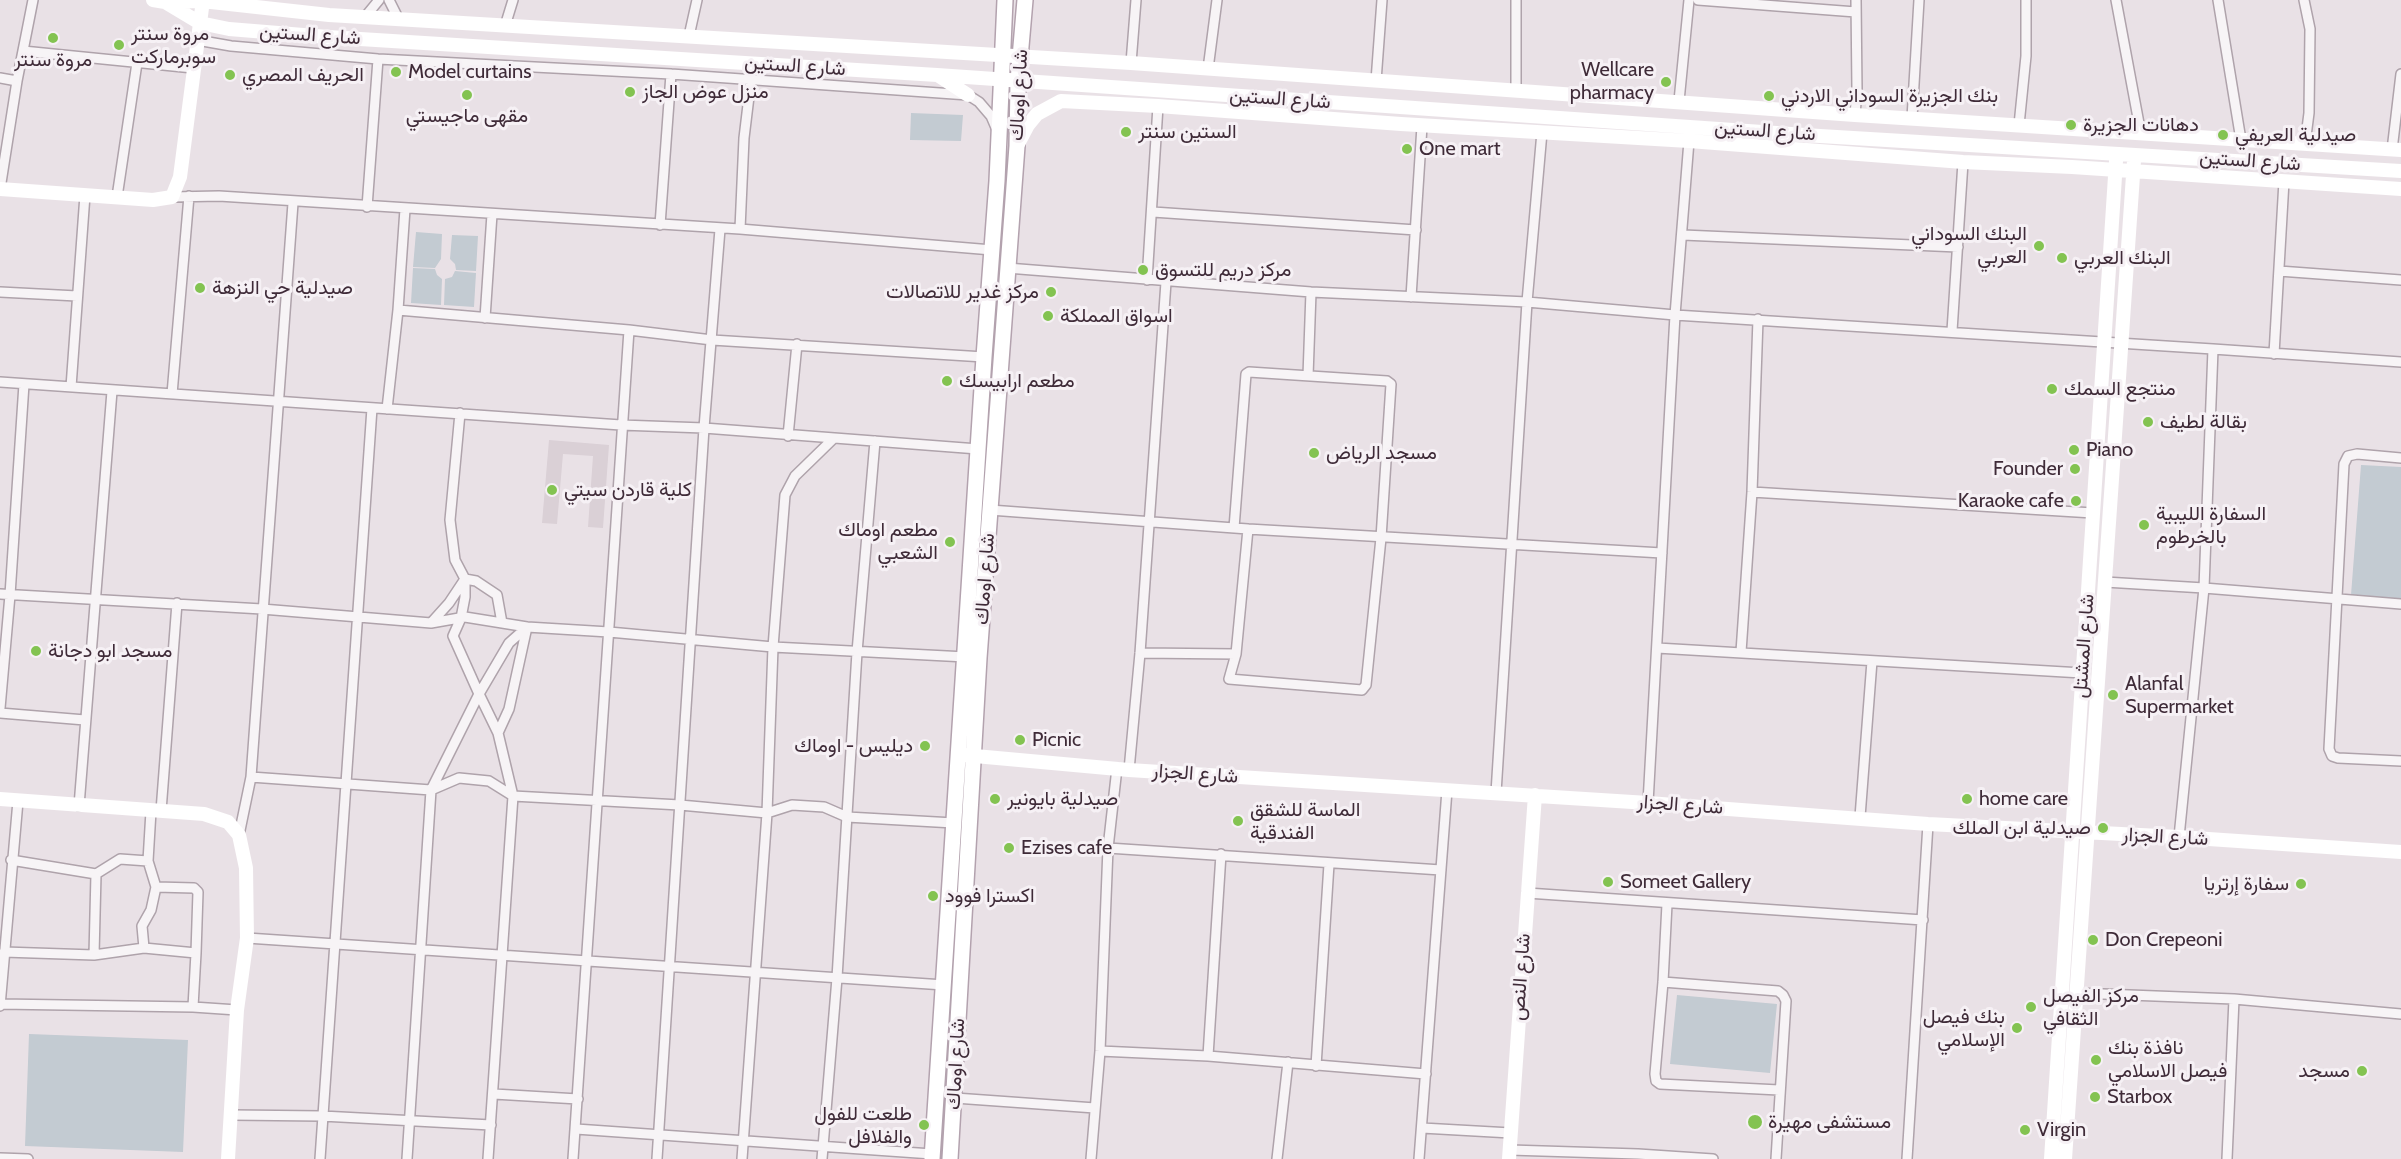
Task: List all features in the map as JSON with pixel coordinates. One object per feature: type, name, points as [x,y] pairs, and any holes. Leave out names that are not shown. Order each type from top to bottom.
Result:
[{"type":"main road","name":"شارع اوماك","points":[[932,1157],[1000,136],[1005,0]]},
{"type":"main road","name":"شارع اوماك","points":[[950,1159],[990,510],[1017,146],[1018,81],[1024,0]]},
{"type":"main road","name":"شارع الستين","points":[[159,1],[203,1],[365,17],[1131,63],[1855,115],[2396,150]]},
{"type":"main road","name":"شارع الستين","points":[[159,1],[200,23],[229,29],[328,37],[2401,171]]},
{"type":"main road","points":[[0,189],[153,200],[172,197],[180,177],[203,1]]},
{"type":"main road","points":[[1004,19],[1023,20]]},
{"type":"main road","points":[[851,47],[852,70]]},
{"type":"main road","points":[[938,75],[968,95]]},
{"type":"main road","points":[[1017,146],[1028,124],[1037,114],[1079,91],[1095,86]]},
{"type":"main road","points":[[1554,117],[1556,94]]},
{"type":"main road","points":[[1581,119],[1583,95]]},
{"type":"main road","points":[[1061,101],[2401,189]]},
{"type":"main road","points":[[1401,124],[1402,108]]},
{"type":"main road","name":"شارع المشتل","points":[[2051,1159],[2118,132]]},
{"type":"main road","name":"شارع المشتل","points":[[2065,1159],[2134,154],[2141,134]]},
{"type":"main road","points":[[1850,137],[1850,153]]},
{"type":"main road","name":"شارع الجزار","points":[[958,755],[1123,769],[1648,802],[1928,824],[2179,837],[2401,852]]},
{"type":"main road","name":"شارع النص","points":[[1510,1155],[1534,795]]},
{"type":"main road","points":[[0,799],[214,816],[228,822],[239,836],[246,868],[247,938],[237,1010],[228,1159]]},
{"type":"street","points":[[0,189],[17,81],[33,0]]},
{"type":"street","points":[[365,17],[379,0]]},
{"type":"street","points":[[388,0],[398,18]]},
{"type":"street","points":[[505,26],[513,0]]},
{"type":"street","points":[[689,36],[697,0]]},
{"type":"street","points":[[1131,63],[1136,0]]},
{"type":"street","points":[[1208,69],[1217,0]]},
{"type":"street","points":[[1376,81],[1382,0]]},
{"type":"street","points":[[1516,0],[1516,90]]},
{"type":"street","points":[[1680,101],[1689,0]]},
{"type":"street","points":[[1698,0],[1766,2],[1856,12]]},
{"type":"street","points":[[1855,115],[1856,0]]},
{"type":"street","points":[[1912,118],[1919,0]]},
{"type":"street","points":[[2019,125],[2026,56],[2026,0]]},
{"type":"street","points":[[2116,0],[2141,134]]},
{"type":"street","points":[[2218,0],[2241,140]]},
{"type":"street","points":[[2304,0],[2310,29],[2309,113],[2305,144]]},
{"type":"street","points":[[197,40],[231,46],[378,59],[671,74],[968,95],[979,102],[991,116],[1000,136]]},
{"type":"street","points":[[23,51],[193,68]]},
{"type":"street","points":[[367,207],[378,59]]},
{"type":"street","points":[[117,197],[137,63]]},
{"type":"street","points":[[660,225],[671,74]]},
{"type":"street","points":[[2396,150],[2401,74]]},
{"type":"street","points":[[0,78],[17,81]]},
{"type":"street","points":[[740,229],[744,138],[751,80]]},
{"type":"street","points":[[1147,280],[1158,106]]},
{"type":"street","points":[[1412,297],[1422,126]]},
{"type":"street","points":[[1496,793],[1527,302],[1542,132]]},
{"type":"street","points":[[1648,802],[1675,315],[1689,141]]},
{"type":"street","points":[[1952,331],[1963,162]]},
{"type":"street","points":[[2274,354],[2284,181]]},
{"type":"street","points":[[71,387],[85,195]]},
{"type":"street","points":[[172,197],[189,196],[740,229],[992,250]]},
{"type":"street","points":[[172,394],[189,196]]},
{"type":"street","points":[[239,836],[251,777],[294,203]]},
{"type":"street","points":[[387,409],[398,310],[405,209]]},
{"type":"street","points":[[1153,212],[1416,230]]},
{"type":"street","points":[[485,318],[492,214]]},
{"type":"street","points":[[657,1159],[704,428],[720,229]]},
{"type":"street","points":[[1683,235],[1958,248]]},
{"type":"street","points":[[1007,268],[1311,292],[1527,302],[1675,315],[1952,331],[2401,362]]},
{"type":"street","points":[[2279,271],[2401,280]]},
{"type":"street","points":[[1091,1159],[1100,1051],[1108,848],[1123,769],[1140,653],[1166,282]]},
{"type":"street","points":[[0,292],[77,296]]},
{"type":"street","points":[[1308,376],[1311,292]]},
{"type":"street","points":[[398,310],[629,330],[712,340],[984,357]]},
{"type":"street","points":[[1741,652],[1752,492],[1758,319]]},
{"type":"street","points":[[573,1159],[629,330]]},
{"type":"street","points":[[788,436],[797,344]]},
{"type":"street","points":[[2179,837],[2204,588],[2213,349]]},
{"type":"street","points":[[1234,528],[1245,377],[1249,372],[1387,381],[1391,384],[1382,538],[1366,685],[1362,690],[1229,679],[1236,654],[1248,529]]},
{"type":"street","points":[[0,382],[621,425],[704,428],[978,449]]},
{"type":"street","points":[[0,708],[24,384]]},
{"type":"street","points":[[79,806],[111,390]]},
{"type":"street","points":[[320,1159],[372,408]]},
{"type":"street","points":[[460,413],[450,520],[455,560],[465,579],[465,597],[461,618],[453,636],[498,733],[513,796],[504,955],[488,1159]]},
{"type":"street","points":[[742,1159],[766,813],[773,647],[784,495],[795,476],[833,439]]},
{"type":"street","points":[[822,1159],[837,978],[857,651],[874,441]]},
{"type":"street","points":[[2401,458],[2357,454],[2348,456],[2344,464],[2329,749],[2332,756],[2338,758],[2401,761]]},
{"type":"street","points":[[1752,492],[2093,513]]},
{"type":"street","points":[[990,510],[1382,538],[1662,553]]},
{"type":"street","points":[[431,623],[449,603],[465,579]]},
{"type":"street","points":[[465,579],[476,581],[497,595],[502,623]]},
{"type":"street","points":[[2105,582],[2401,604]]},
{"type":"street","points":[[0,594],[177,603],[431,623],[461,618],[527,627],[773,647],[966,657]]},
{"type":"street","points":[[144,948],[142,926],[151,910],[156,887],[148,861],[156,811],[177,603]]},
{"type":"street","points":[[407,1159],[431,790],[478,694],[509,643],[527,627]]},
{"type":"street","points":[[498,733],[509,709],[527,627]]},
{"type":"street","points":[[1658,648],[2082,673]]},
{"type":"street","points":[[1140,653],[1236,654]]},
{"type":"street","points":[[1860,818],[1872,661]]},
{"type":"street","points":[[0,713],[85,720]]},
{"type":"street","points":[[251,777],[431,790],[459,778],[489,781],[513,796],[766,813],[792,805],[824,807],[848,817],[954,823]]},
{"type":"street","points":[[1419,1159],[1447,790]]},
{"type":"street","points":[[18,801],[0,1004],[193,1007],[237,1010]]},
{"type":"street","points":[[1907,1159],[1928,824]]},
{"type":"street","points":[[1108,848],[1440,870]]},
{"type":"street","points":[[1208,1056],[1221,854]]},
{"type":"street","points":[[11,860],[96,874],[120,859],[148,861]]},
{"type":"street","points":[[1316,1066],[1329,864]]},
{"type":"street","points":[[94,955],[96,874]]},
{"type":"street","points":[[156,887],[194,888],[198,892],[193,1007]]},
{"type":"street","points":[[1527,893],[1923,920]]},
{"type":"street","points":[[1667,904],[1656,1081],[1660,1084],[1779,1090]]},
{"type":"street","points":[[247,938],[944,984]]},
{"type":"street","points":[[4,952],[94,955],[144,948],[196,954]]},
{"type":"street","points":[[1663,982],[1778,991],[1783,995],[1786,1001],[1776,1159]]},
{"type":"street","points":[[2077,993],[2234,999],[2401,1014]]},
{"type":"street","points":[[2227,1159],[2234,999]]},
{"type":"street","points":[[1100,1051],[1208,1056],[1426,1074]]},
{"type":"street","points":[[1277,1159],[1288,1062]]},
{"type":"street","points":[[494,1094],[578,1099]]},
{"type":"street","points":[[955,1098],[1095,1108]]},
{"type":"street","points":[[231,1115],[322,1116],[491,1125]]},
{"type":"street","points":[[1422,1128],[1511,1133]]},
{"type":"street","points":[[576,1129],[824,1146],[932,1157]]},
{"type":"street","points":[[1510,1155],[1638,1154],[1713,1159]]},
{"type":"street","points":[[0,1158],[28,1159]]},
{"type":"shaded area","points":[[911,113],[963,115],[961,141],[910,140]]},
{"type":"shaded area","points":[[416,232],[442,234],[441,259],[435,268],[413,267]]},
{"type":"shaded area","points":[[452,235],[478,236],[476,271],[456,270],[455,264],[450,259]]},
{"type":"shaded area","points":[[413,268],[435,269],[437,275],[442,279],[441,305],[411,303]]},
{"type":"shaded area","points":[[455,271],[476,273],[474,307],[444,305],[445,279],[452,277]]},
{"type":"shaded area","name":"كلية قاردن سيتي","points":[[549,440],[609,445],[603,528],[588,527],[593,456],[563,454],[557,524],[542,523]]},
{"type":"shaded area","points":[[2361,465],[2401,467],[2401,599],[2351,595]]},
{"type":"shaded area","points":[[1677,995],[1777,1004],[1770,1073],[1670,1064]]},
{"type":"shaded area","points":[[29,1034],[188,1040],[183,1152],[25,1146]]},
{"type":"place","name":"مروة سنتر","points":[[53,38]]},
{"type":"place","name":"مروة سنتر سوبرماركت","points":[[119,45]]},
{"type":"place","name":"Model curtains","points":[[396,72]]},
{"type":"place","name":"الحريف المصري","points":[[230,75]]},
{"type":"place","name":"Wellcare pharmacy","points":[[1666,82]]},
{"type":"place","name":"منزل عوض الجاز","points":[[630,92]]},
{"type":"place","name":"مقهى ماجيستي","points":[[467,95]]},
{"type":"place","name":"بنك الجزيرة السوداني الاردني","points":[[1769,96]]},
{"type":"place","name":"دهانات الجزيرة","points":[[2071,125]]},
{"type":"place","name":"الستين سنتر","points":[[1126,132]]},
{"type":"place","name":"صيدلية العريفي","points":[[2223,135]]},
{"type":"place","name":"One mart","points":[[1407,149]]},
{"type":"place","name":"البنك السوداني العربي","points":[[2039,246]]},
{"type":"place","name":"البنك العربي","points":[[2062,258]]},
{"type":"place","name":"مركز دريم للتسوق","points":[[1143,270]]},
{"type":"place","name":"صيدلية حي النزهة","points":[[200,288]]},
{"type":"place","name":"مركز غدير للاتصالات","points":[[1051,292]]},
{"type":"place","name":"اسواق المملكة","points":[[1048,316]]},
{"type":"place","name":"مطعم ارابيسك","points":[[947,381]]},
{"type":"place","name":"منتجع السمك","points":[[2052,389]]},
{"type":"place","name":"بقالة لطيف","points":[[2148,422]]},
{"type":"place","name":"Piano","points":[[2074,450]]},
{"type":"place","name":"مسجد الرياض","points":[[1314,453]]},
{"type":"place","name":"Founder","points":[[2075,469]]},
{"type":"place","name":"كلية قاردن سيتي","points":[[552,490]]},
{"type":"place","name":"Karaoke cafe","points":[[2076,501]]},
{"type":"place","name":"السفارة الليبية بالخرطوم","points":[[2144,525]]},
{"type":"place","name":"مطعم اوماك الشعبي","points":[[950,542]]},
{"type":"place","name":"مسجد ابو دجانة","points":[[36,651]]},
{"type":"place","name":"Alanfal Supermarket","points":[[2113,695]]},
{"type":"place","name":"Picnic","points":[[1020,740]]},
{"type":"place","name":"ديليس - اوماك","points":[[925,746]]},
{"type":"place","name":"صيدلية بايونير","points":[[995,799]]},
{"type":"place","name":"home care","points":[[1967,799]]},
{"type":"place","name":"الماسة للشقق الفندقية","points":[[1238,821]]},
{"type":"place","name":"صيدلية ابن الملك","points":[[2103,828]]},
{"type":"place","name":"Ezises cafe","points":[[1009,848]]},
{"type":"place","name":"Someet Gallery","points":[[1608,882]]},
{"type":"place","name":"سفارة إرتريا","points":[[2301,884]]},
{"type":"place","name":"اكسترا فوود","points":[[933,896]]},
{"type":"place","name":"Don Crepeoni","points":[[2093,940]]},
{"type":"place","name":"مركز الفيصل الثقافي","points":[[2031,1007]]},
{"type":"place","name":"بنك فيصل الإسلامي","points":[[2017,1028]]},
{"type":"place","name":"نافذة بنك فيصل الاسلامي","points":[[2096,1060]]},
{"type":"place","name":"مسجد","points":[[2362,1071]]},
{"type":"place","name":"Starbox","points":[[2095,1097]]},
{"type":"place","name":"مستشفى مهيرة","points":[[1755,1122]]},
{"type":"place","name":"طلعت للفول والفلافل","points":[[924,1125]]},
{"type":"place","name":"Virgin","points":[[2025,1130]]}]
